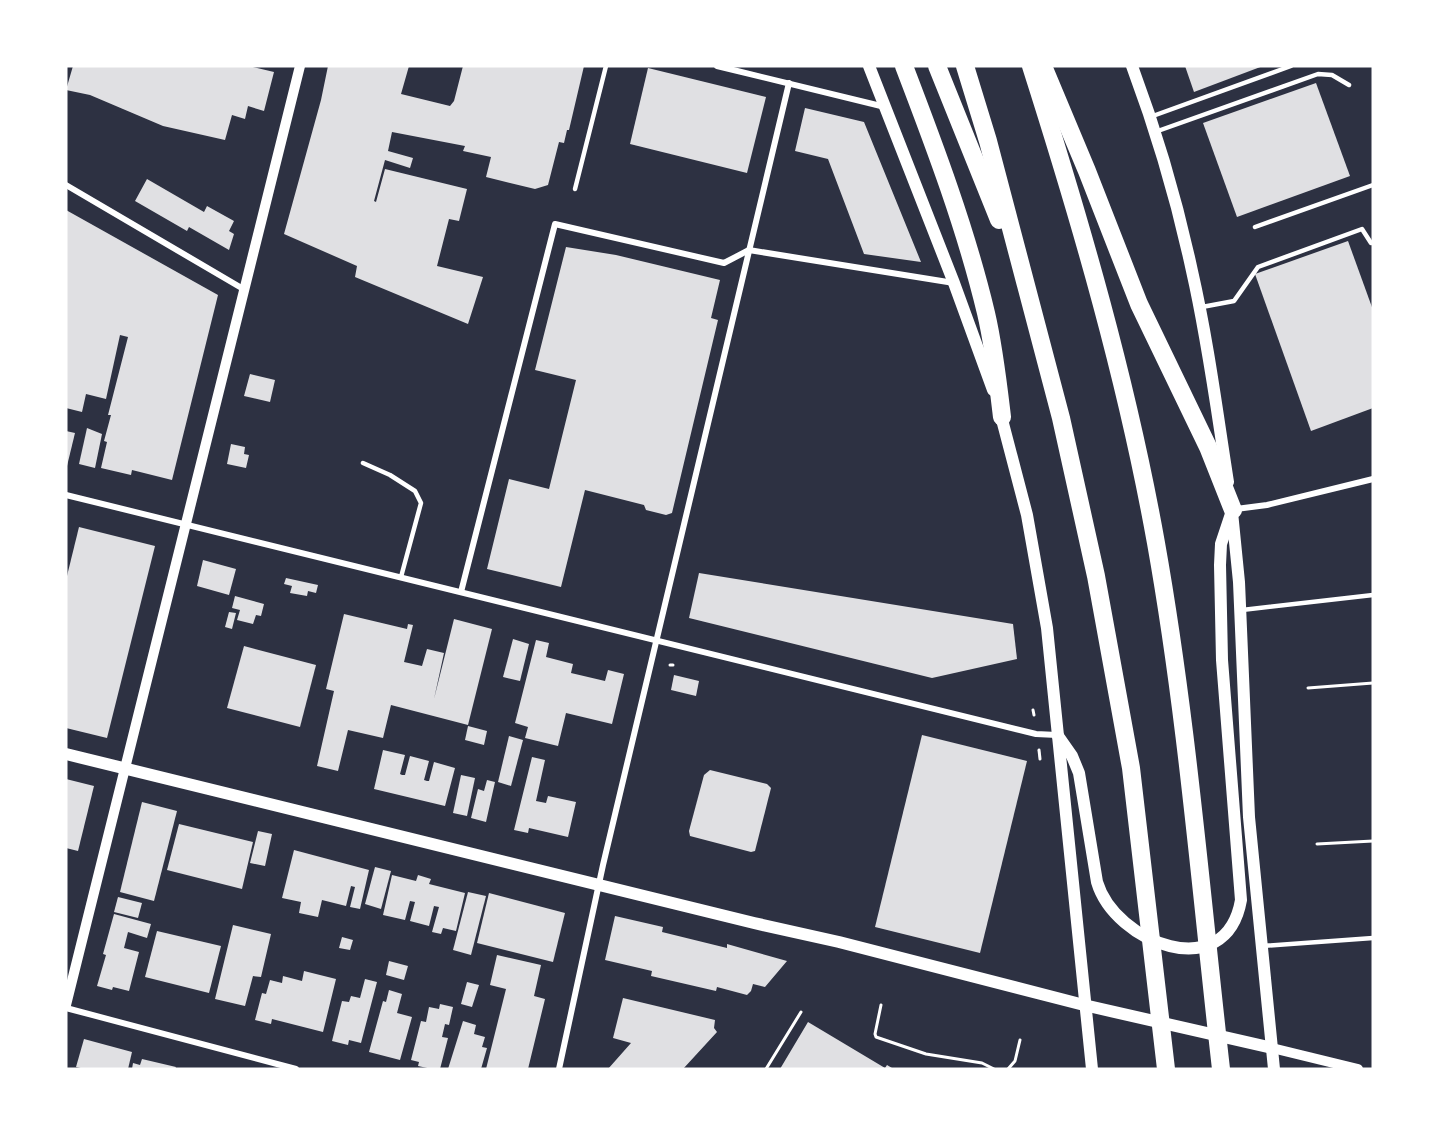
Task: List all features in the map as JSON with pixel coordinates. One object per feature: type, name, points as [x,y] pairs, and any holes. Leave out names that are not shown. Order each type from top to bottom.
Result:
[{"type":"highway","points":[[904,66],[945,177],[981,294],[991,336],[1002,417]]},
{"type":"highway","points":[[937,66],[1005,238],[1045,356]]},
{"type":"highway","points":[[965,66],[988,141],[1069,449],[1096,576],[1115,672],[1136,803],[1166,1069]]},
{"type":"highway","points":[[1031,66],[1100,298],[1145,486],[1180,704],[1221,1069]]},
{"type":"highway","points":[[1043,66],[1139,304],[1208,447],[1233,510]]},
{"type":"main road","points":[[869,66],[954,283],[1002,417],[1020,487],[1039,575],[1050,650],[1092,1069]]},
{"type":"main road","points":[[1132,66],[1155,132],[1180,220],[1199,308],[1233,510],[1238,553],[1249,817],[1274,1069]]},
{"type":"main road","points":[[1057,735],[1072,756],[1079,773],[1097,882],[1110,908],[1135,930],[1162,945],[1195,948],[1220,939],[1235,920],[1241,900],[1222,660],[1220,565],[1221,544],[1233,510]]},
{"type":"main road","points":[[66,754],[839,942],[1084,1005],[1272,1048]]},
{"type":"street","points":[[296,1069],[66,1006],[300,66]]},
{"type":"street","points":[[717,66],[885,107]]},
{"type":"street","points":[[559,1069],[599,884],[789,83]]},
{"type":"street","points":[[66,185],[245,290]]},
{"type":"street","points":[[460,592],[555,224],[724,263],[749,250],[954,283]]},
{"type":"street","points":[[1233,510],[1267,505],[1373,479]]},
{"type":"street","points":[[66,495],[1036,734],[1057,735]]},
{"type":"street","points":[[1272,1048],[1358,1069]]},
{"type":"lane","points":[[576,189],[606,66]]},
{"type":"lane","points":[[1150,117],[1292,66]]},
{"type":"lane","points":[[1155,132],[1318,75],[1332,75],[1349,85]]},
{"type":"lane","points":[[1255,227],[1373,185]]},
{"type":"lane","points":[[1199,308],[1234,302],[1258,267],[1362,229],[1372,244]]},
{"type":"lane","points":[[363,464],[390,474],[415,490],[421,503],[401,577]]},
{"type":"lane","points":[[1240,610],[1373,595]]},
{"type":"lane","points":[[1261,946],[1373,938]]},
{"type":"path","points":[[1308,688],[1373,683]]},
{"type":"path","points":[[1039,750],[1040,759]]},
{"type":"path","points":[[1317,844],[1373,841]]},
{"type":"path","points":[[882,1005],[876,1037],[926,1054],[982,1063],[994,1069]]},
{"type":"path","points":[[766,1069],[801,1011]]},
{"type":"path","points":[[1008,1069],[1015,1061],[1020,1040]]},
{"type":"building","points":[[73,66],[249,66],[274,72],[264,111],[248,106],[245,119],[232,115],[225,140],[163,126],[90,95],[66,90]]},
{"type":"building","points":[[328,66],[409,66],[401,94],[450,106],[454,101],[463,66],[584,66],[569,130],[567,130],[564,143],[559,142],[548,185],[535,189],[486,177],[491,157],[463,151],[465,146],[392,132],[388,151],[413,158],[410,168],[385,160],[374,201],[376,202],[385,169],[467,189],[459,221],[449,219],[437,266],[483,277],[468,324],[355,277],[357,266],[284,234],[321,100]]},
{"type":"building","points":[[1185,66],[1263,66],[1194,92]]},
{"type":"building","points":[[648,68],[766,97],[747,173],[630,144]]},
{"type":"building","points":[[1316,83],[1350,176],[1237,217],[1203,123]]},
{"type":"building","points":[[805,108],[864,122],[921,262],[864,254],[828,159],[795,151]]},
{"type":"building","points":[[147,179],[204,212],[207,206],[234,221],[229,231],[234,234],[229,250],[189,227],[187,231],[135,201]]},
{"type":"building","points":[[66,210],[218,295],[172,480],[132,470],[131,475],[101,468],[107,442],[104,441],[111,415],[108,415],[128,337],[120,335],[106,399],[86,394],[82,412],[66,408]]},
{"type":"building","points":[[1348,241],[1373,310],[1373,408],[1311,431],[1255,274]]},
{"type":"building","points":[[566,247],[616,255],[720,280],[711,318],[718,320],[672,513],[666,515],[646,510],[644,505],[585,490],[561,587],[487,569],[509,479],[549,489],[576,380],[535,370]]},
{"type":"building","points":[[250,374],[275,380],[270,402],[244,396]]},
{"type":"building","points":[[87,428],[102,434],[95,468],[79,464]]},
{"type":"building","points":[[66,431],[75,433],[67,466],[66,466]]},
{"type":"building","points":[[231,444],[245,447],[244,454],[249,455],[246,468],[227,464]]},
{"type":"building","points":[[79,527],[155,546],[107,738],[66,728],[66,580]]},
{"type":"building","points":[[203,560],[236,569],[229,595],[197,586]]},
{"type":"building","points":[[699,573],[1013,624],[1017,659],[932,678],[689,618]]},
{"type":"building","points":[[286,578],[318,585],[316,593],[308,591],[307,596],[290,593],[292,586],[284,584]]},
{"type":"building","points":[[235,596],[264,604],[261,616],[256,615],[253,624],[237,620],[240,610],[232,608]]},
{"type":"building","points":[[229,612],[236,613],[232,629],[225,627]]},
{"type":"building","points":[[344,614],[407,629],[408,624],[413,625],[404,662],[422,666],[427,649],[444,653],[434,699],[454,619],[492,629],[468,725],[391,705],[383,738],[348,730],[338,771],[317,766],[334,691],[326,689]]},
{"type":"building","points":[[513,639],[529,644],[520,681],[503,677]]},
{"type":"building","points":[[536,640],[549,643],[546,657],[573,664],[571,673],[605,681],[608,670],[624,674],[612,724],[566,713],[558,746],[525,738],[528,727],[515,723]]},
{"type":"building","points":[[244,646],[316,665],[300,727],[227,708]]},
{"type":"building","points":[[674,675],[699,681],[696,696],[671,690]]},
{"type":"building","points":[[468,726],[487,731],[484,745],[465,740]]},
{"type":"building","points":[[922,735],[1027,761],[980,953],[875,927]]},
{"type":"building","points":[[509,736],[523,740],[511,786],[498,782]]},
{"type":"building","points":[[383,750],[405,755],[400,774],[402,775],[405,775],[410,756],[429,761],[424,780],[427,781],[429,781],[434,762],[455,768],[445,806],[374,789]]},
{"type":"building","points":[[532,757],[545,760],[536,801],[546,803],[548,796],[576,802],[568,837],[529,828],[528,833],[514,830]]},
{"type":"building","points":[[710,770],[767,784],[771,788],[755,851],[751,852],[690,836],[689,831],[704,775]]},
{"type":"building","points":[[461,775],[475,778],[467,816],[453,813]]},
{"type":"building","points":[[66,779],[94,786],[78,851],[66,848]]},
{"type":"building","points":[[487,780],[495,782],[486,822],[471,818],[478,789],[484,791]]},
{"type":"building","points":[[142,802],[177,811],[154,901],[120,892]]},
{"type":"building","points":[[179,824],[253,842],[242,889],[167,870]]},
{"type":"building","points":[[258,831],[272,834],[265,866],[250,863]]},
{"type":"building","points":[[294,850],[369,870],[360,909],[350,907],[355,887],[351,886],[346,906],[322,900],[318,917],[299,913],[301,902],[282,898]]},
{"type":"building","points":[[375,867],[391,871],[381,909],[365,904]]},
{"type":"building","points":[[392,875],[416,881],[418,875],[431,879],[429,884],[465,893],[456,931],[443,928],[441,934],[432,932],[439,907],[434,906],[429,926],[410,921],[415,902],[410,901],[405,920],[383,915]]},
{"type":"building","points":[[468,892],[486,896],[471,955],[453,950]]},
{"type":"building","points":[[489,893],[565,913],[553,962],[477,943]]},
{"type":"building","points":[[118,897],[142,903],[138,918],[114,912]]},
{"type":"building","points":[[114,914],[151,924],[147,938],[128,932],[124,948],[139,952],[129,991],[97,986]]},
{"type":"building","points":[[615,916],[663,927],[662,932],[727,948],[727,944],[787,961],[765,987],[753,984],[747,995],[717,987],[716,991],[651,976],[652,971],[605,960]]},
{"type":"building","points":[[233,925],[271,934],[261,977],[253,976],[245,1006],[215,999]]},
{"type":"building","points":[[157,931],[221,946],[209,993],[145,977]]},
{"type":"building","points":[[342,937],[353,940],[350,950],[339,948]]},
{"type":"building","points":[[497,955],[541,965],[534,996],[545,999],[528,1069],[486,1069],[506,989],[490,985]]},
{"type":"building","points":[[389,961],[408,966],[404,980],[386,975]]},
{"type":"building","points":[[304,971],[336,979],[323,1032],[272,1019],[271,1024],[255,1020],[262,993],[266,994],[270,980],[282,983],[283,976],[302,981]]},
{"type":"building","points":[[365,979],[377,982],[361,1043],[349,1040],[348,1045],[332,1041],[342,1001],[349,1002],[351,996],[360,998]]},
{"type":"building","points":[[467,982],[479,985],[472,1007],[461,1004]]},
{"type":"building","points":[[389,990],[402,994],[397,1013],[412,1017],[400,1060],[369,1052],[383,1001],[386,1002]]},
{"type":"building","points":[[623,998],[715,1020],[714,1028],[717,1032],[683,1069],[608,1069],[631,1043],[613,1038]]},
{"type":"building","points":[[440,1004],[453,1007],[449,1025],[445,1024],[442,1037],[448,1038],[440,1069],[418,1066],[419,1062],[411,1060],[421,1021],[426,1022],[429,1007],[439,1009]]},
{"type":"building","points":[[463,1021],[476,1025],[474,1034],[485,1037],[482,1047],[487,1048],[481,1069],[448,1069]]},
{"type":"building","points":[[808,1022],[885,1068],[887,1065],[892,1068],[780,1069]]},
{"type":"building","points":[[84,1039],[132,1052],[128,1069],[76,1067]]},
{"type":"building","points":[[142,1059],[176,1067],[175,1069],[132,1069],[133,1063],[140,1065]]}]
